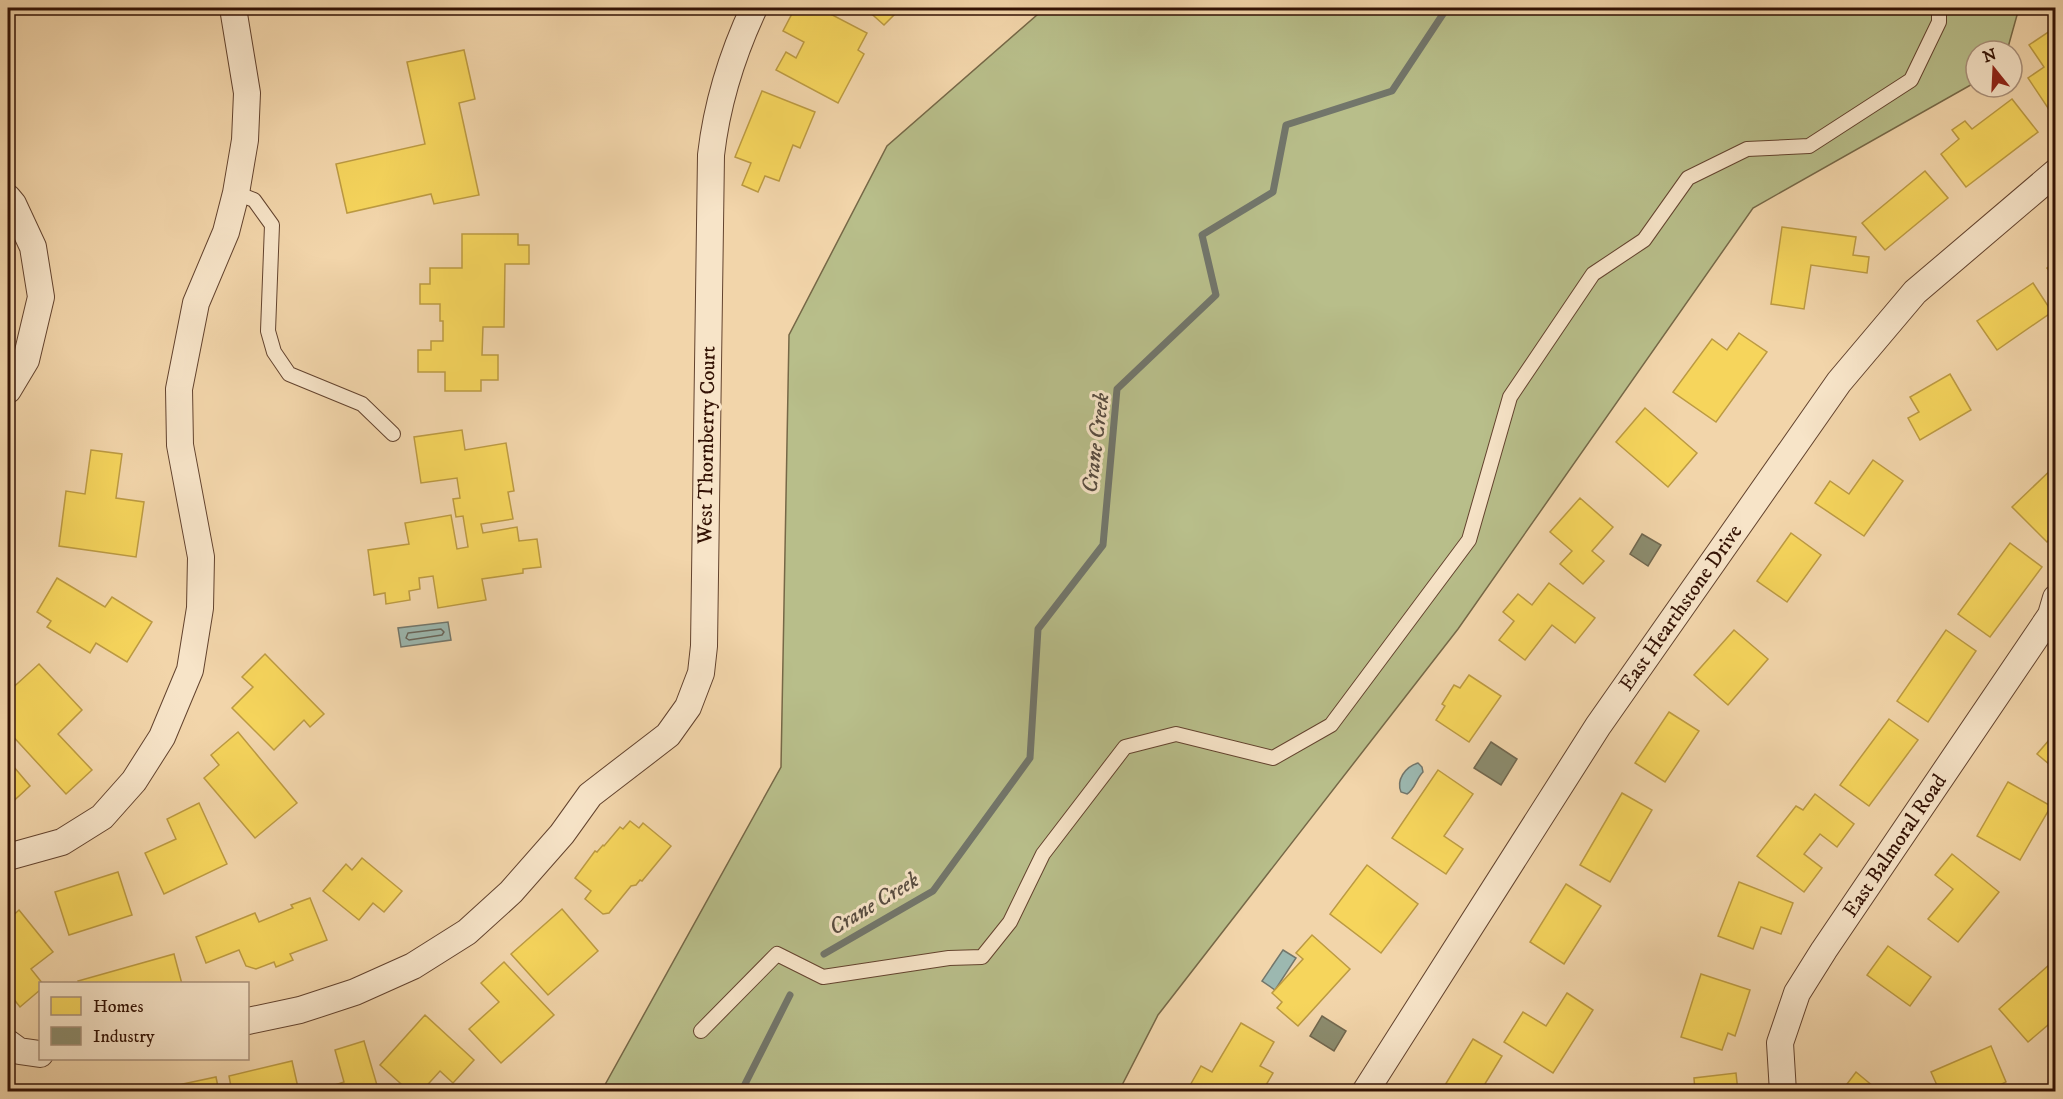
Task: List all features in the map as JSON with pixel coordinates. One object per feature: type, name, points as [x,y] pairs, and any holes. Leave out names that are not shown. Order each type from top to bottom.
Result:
[{"type":"street","points":[[8,857],[62,842],[102,817],[134,781],[162,737],[190,670],[200,608],[201,557],[180,445],[179,389],[196,303],[226,232],[236,193],[245,140],[247,93],[233,8]]},
{"type":"street","name":"West Thornberry Court","points":[[249,1021],[300,1010],[355,992],[413,966],[467,932],[511,892],[562,834],[590,795],[668,735],[688,706],[701,673],[704,646],[711,155],[720,96],[754,8]]},
{"type":"street","name":"East Hearthstone Drive","points":[[1365,1092],[1598,726],[1839,382],[1915,292],[2055,172]]},
{"type":"street","points":[[8,198],[33,248],[41,297],[26,360],[8,390]]},
{"type":"street","name":"East Balmoral Road","points":[[1783,1092],[1780,1044],[1797,993],[2054,609]]},
{"type":"street","points":[[8,1043],[19,1051],[39,1054]]},
{"type":"lane","points":[[701,1031],[777,954],[823,977],[949,958],[982,957],[1010,922],[1043,854],[1125,747],[1176,734],[1274,758],[1331,725],[1469,540],[1510,397],[1593,274],[1644,240],[1688,178],[1748,149],[1809,146],[1911,80],[1939,22],[1939,8]]},
{"type":"lane","points":[[236,193],[254,201],[272,225],[268,331],[274,352],[289,374],[362,404],[393,434]]},
{"type":"green space","points":[[1045,8],[2019,8],[2010,39],[1964,39],[1964,89],[1753,208],[1458,629],[1158,1015],[1119,1091],[601,1092],[781,767],[789,335],[887,146]]},
{"type":"water","points":[[448,622],[451,640],[401,647],[398,628]]},
{"type":"water","points":[[1418,763],[1423,772],[1410,792],[1407,794],[1401,792],[1400,783],[1403,774]]},
{"type":"water","points":[[1283,950],[1296,958],[1275,990],[1262,981]]},
{"type":"building: Homes","points":[[795,8],[819,8],[867,33],[858,50],[864,54],[838,103],[776,70],[786,52],[796,58],[804,42],[783,31]]},
{"type":"building: Homes","points":[[865,8],[901,8],[884,25]]},
{"type":"building: Homes","points":[[2056,27],[2056,108],[2050,111],[2028,78],[2044,67],[2029,45]]},
{"type":"building: Homes","points":[[464,50],[475,99],[459,103],[479,195],[434,204],[431,194],[347,213],[336,164],[425,144],[407,62]]},
{"type":"building: Homes","points":[[762,91],[815,112],[800,148],[793,145],[779,181],[765,176],[758,192],[742,185],[751,163],[735,157]]},
{"type":"building: Homes","points":[[2012,99],[2038,132],[1966,187],[1941,154],[1959,139],[1952,130],[1965,121],[1972,129]]},
{"type":"building: Homes","points":[[1925,171],[1948,198],[1885,250],[1862,223]]},
{"type":"building: Homes","points":[[1782,227],[1856,237],[1853,255],[1869,257],[1867,273],[1811,265],[1804,309],[1771,304]]},
{"type":"building: Homes","points":[[462,234],[518,234],[518,245],[529,245],[529,264],[505,264],[504,327],[483,327],[482,355],[498,355],[498,380],[481,380],[481,391],[445,391],[445,372],[418,372],[418,350],[431,350],[431,341],[443,341],[440,304],[420,304],[420,284],[430,284],[430,268],[462,268]]},
{"type":"building: Homes","points":[[2056,261],[2056,278],[2047,268]]},
{"type":"building: Homes","points":[[2033,283],[2052,312],[1997,350],[1977,321]]},
{"type":"building: Homes","points":[[1739,333],[1767,352],[1716,422],[1673,392],[1712,339],[1727,350]]},
{"type":"building: Homes","points":[[1950,374],[1971,410],[1920,440],[1908,418],[1919,412],[1910,397]]},
{"type":"building: Homes","points":[[1645,408],[1697,453],[1668,487],[1616,442]]},
{"type":"building: Homes","points":[[462,430],[465,450],[506,443],[514,491],[508,492],[513,519],[481,524],[483,533],[517,527],[519,541],[537,539],[541,567],[523,569],[523,573],[482,579],[486,600],[438,608],[433,576],[419,578],[420,589],[409,591],[410,600],[386,604],[385,593],[374,595],[368,550],[409,544],[405,523],[451,515],[457,549],[468,547],[463,516],[456,517],[453,499],[460,498],[457,478],[421,483],[414,437]]},
{"type":"building: Homes","points":[[91,450],[122,454],[116,498],[144,502],[136,557],[59,546],[66,491],[85,494]]},
{"type":"building: Homes","points":[[1873,460],[1903,481],[1864,536],[1815,503],[1830,481],[1849,494]]},
{"type":"building: Homes","points":[[2056,465],[2056,533],[2047,542],[2012,507]]},
{"type":"building: Homes","points":[[1580,498],[1613,527],[1592,551],[1604,561],[1583,584],[1560,564],[1572,551],[1550,532]]},
{"type":"building: Homes","points":[[1791,533],[1821,555],[1787,602],[1757,581]]},
{"type":"building: Homes","points":[[2010,543],[2042,567],[1990,637],[1958,614]]},
{"type":"building: Homes","points":[[57,578],[105,607],[112,597],[152,622],[127,662],[96,643],[90,653],[47,627],[51,621],[37,612]]},
{"type":"building: Homes","points":[[1549,583],[1595,618],[1575,643],[1552,625],[1525,660],[1499,640],[1514,621],[1503,612],[1518,594],[1532,605]]},
{"type":"building: Homes","points":[[1734,630],[1768,659],[1728,705],[1694,675]]},
{"type":"building: Homes","points":[[1946,630],[1976,651],[1928,722],[1897,701]]},
{"type":"building: Homes","points":[[265,654],[324,714],[310,727],[304,720],[274,750],[232,708],[253,687],[242,677]]},
{"type":"building: Homes","points":[[39,664],[82,710],[58,734],[92,770],[66,794],[8,731],[8,692]]},
{"type":"building: Homes","points":[[1469,675],[1501,696],[1469,742],[1436,720],[1445,706],[1442,704],[1454,685],[1460,688]]},
{"type":"building: Homes","points":[[1669,712],[1699,731],[1665,782],[1635,763]]},
{"type":"building: Homes","points":[[1889,719],[1918,740],[1869,806],[1840,785]]},
{"type":"building: Homes","points":[[238,732],[297,803],[255,838],[204,778],[219,765],[211,755]]},
{"type":"building: Homes","points":[[2056,732],[2056,770],[2037,754]]},
{"type":"building: Homes","points":[[8,760],[30,786],[8,806]]},
{"type":"building: Homes","points":[[1438,770],[1473,794],[1444,836],[1463,849],[1446,874],[1392,838]]},
{"type":"building: Homes","points":[[2008,782],[2051,806],[2020,860],[1977,836]]},
{"type":"building: Homes","points":[[1622,793],[1652,810],[1610,882],[1580,865]]},
{"type":"building: Homes","points":[[1815,794],[1854,824],[1837,847],[1820,834],[1804,854],[1822,868],[1804,892],[1757,856],[1796,806],[1803,810]]},
{"type":"building: Homes","points":[[199,803],[227,864],[164,894],[145,853],[176,839],[167,819]]},
{"type":"building: Homes","points":[[630,821],[639,828],[643,823],[671,846],[642,881],[631,886],[609,913],[603,914],[585,899],[591,891],[575,878],[595,851],[597,852],[604,846],[620,827],[623,829]]},
{"type":"building: Homes","points":[[1952,854],[1999,892],[1958,942],[1928,919],[1953,889],[1935,875]]},
{"type":"building: Homes","points":[[362,858],[402,891],[384,912],[373,903],[359,920],[323,891],[346,864],[352,870]]},
{"type":"building: Homes","points":[[1367,865],[1418,904],[1381,953],[1330,914]]},
{"type":"building: Homes","points":[[118,872],[132,915],[69,935],[55,892]]},
{"type":"building: Homes","points":[[1739,882],[1793,903],[1781,934],[1761,927],[1753,949],[1718,936]]},
{"type":"building: Homes","points":[[1566,884],[1601,906],[1564,964],[1530,942]]},
{"type":"building: Homes","points":[[310,898],[327,940],[290,954],[293,960],[276,967],[274,962],[256,969],[246,966],[239,950],[206,963],[196,937],[255,913],[259,922],[293,908],[291,905]]},
{"type":"building: Homes","points":[[562,909],[598,951],[548,995],[511,954]]},
{"type":"building: Homes","points":[[19,910],[53,952],[31,969],[41,982],[39,982],[39,991],[20,1007],[8,992],[8,920]]},
{"type":"building: Homes","points":[[1312,935],[1350,969],[1298,1026],[1277,1008],[1282,1002],[1272,993],[1303,959],[1296,953]]},
{"type":"building: Homes","points":[[1888,946],[1931,977],[1910,1006],[1867,975]]},
{"type":"building: Homes","points":[[174,954],[181,982],[78,982]]},
{"type":"building: Homes","points":[[504,962],[554,1015],[501,1063],[469,1029],[499,1002],[481,983]]},
{"type":"building: Homes","points":[[2050,964],[2056,971],[2056,1021],[2054,1020],[2028,1042],[1999,1009]]},
{"type":"building: Homes","points":[[1701,974],[1750,990],[1735,1036],[1728,1033],[1722,1050],[1681,1037]]},
{"type":"building: Homes","points":[[1567,993],[1593,1010],[1553,1073],[1504,1042],[1523,1012],[1546,1026]]},
{"type":"building: Homes","points":[[425,1015],[474,1060],[453,1083],[440,1071],[421,1092],[410,1092],[380,1065]]},
{"type":"building: Homes","points":[[1241,1023],[1274,1042],[1260,1066],[1273,1073],[1262,1092],[1193,1092],[1188,1089],[1201,1066],[1212,1072]]},
{"type":"building: Homes","points":[[1473,1039],[1502,1056],[1480,1092],[1445,1092],[1442,1090]]},
{"type":"building: Homes","points":[[364,1041],[379,1092],[314,1092],[344,1082],[335,1050]]},
{"type":"building: Homes","points":[[1991,1046],[2006,1082],[1985,1092],[1940,1092],[1931,1072]]},
{"type":"building: Homes","points":[[292,1061],[299,1092],[232,1092],[229,1076]]},
{"type":"building: Homes","points":[[1856,1072],[1880,1092],[1841,1092]]},
{"type":"building: Homes","points":[[1736,1073],[1738,1092],[1695,1092],[1694,1078]]},
{"type":"building: Homes","points":[[216,1077],[219,1092],[160,1092],[159,1089]]},
{"type":"building: Industry","points":[[1642,534],[1661,545],[1648,566],[1630,554]]},
{"type":"building: Industry","points":[[1491,742],[1517,759],[1501,785],[1474,768]]},
{"type":"building: Industry","points":[[1322,1016],[1346,1031],[1334,1051],[1310,1036]]},
{"type":"waterway","name":"Crane Creek","points":[[824,954],[933,891],[1030,758],[1038,629],[1103,545],[1117,389],[1216,295],[1202,235],[1273,192],[1286,125],[1392,91],[1447,8],[1458,8]]},
{"type":"waterway","name":"Crane Creek","points":[[741,1092],[790,995]]}]
